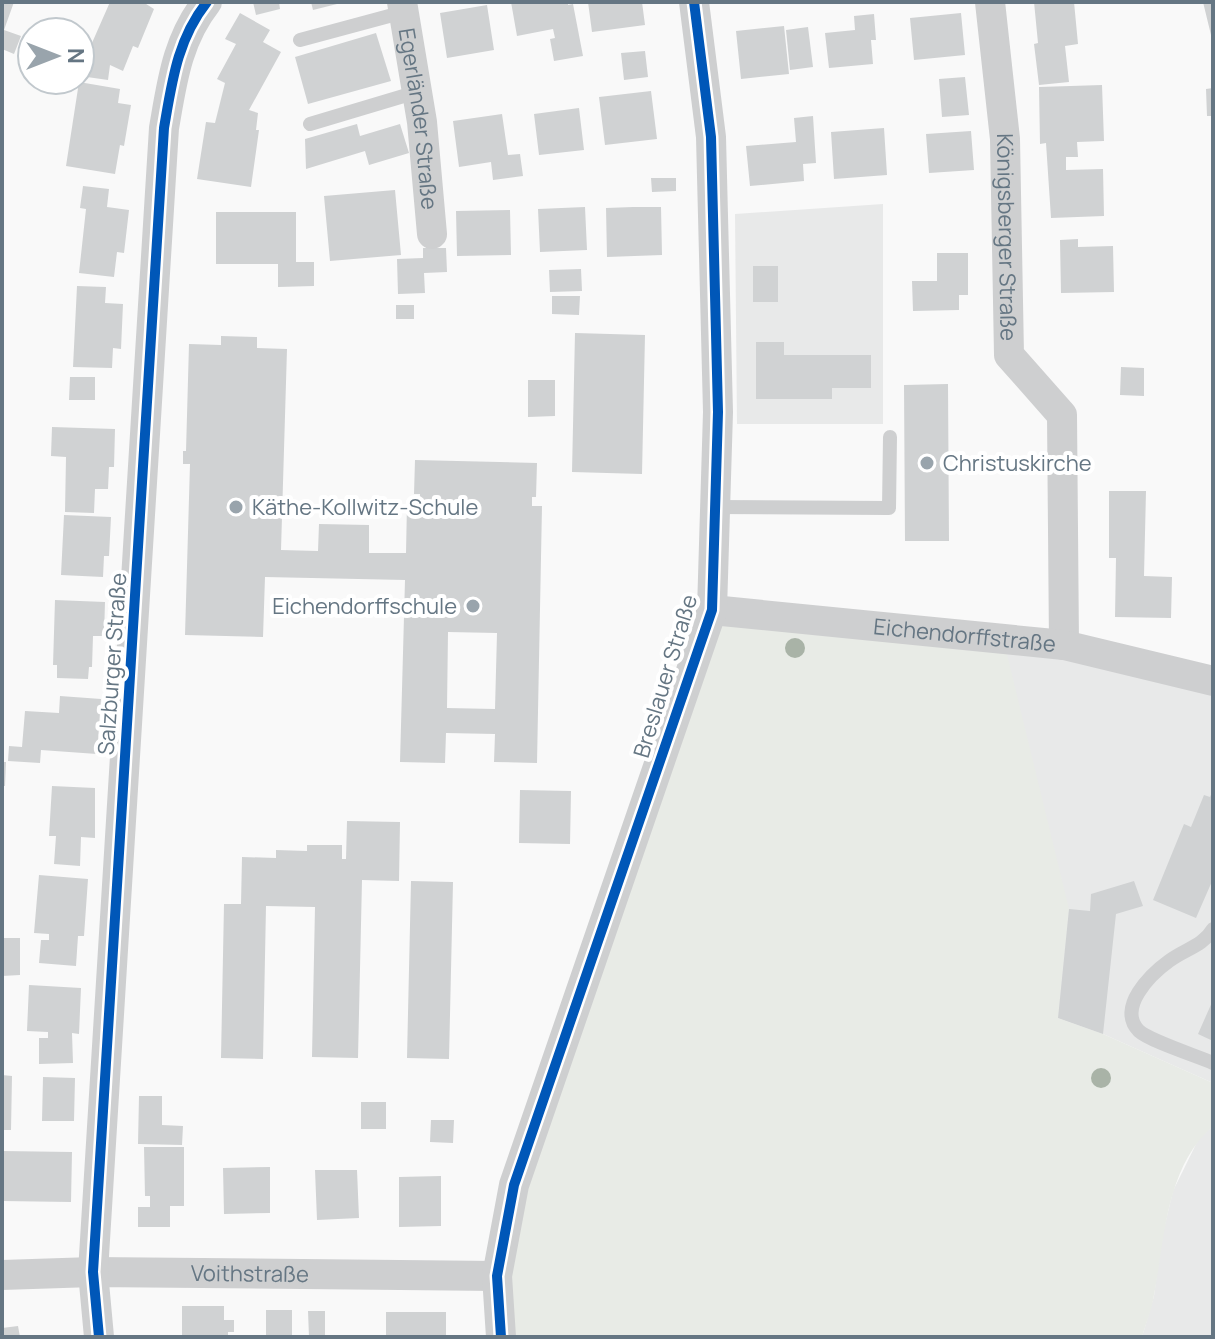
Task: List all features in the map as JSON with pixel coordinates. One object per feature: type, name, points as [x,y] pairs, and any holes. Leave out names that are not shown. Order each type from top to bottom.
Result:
[{"type":"street","name":"Salzburger Straße","points":[[99,1337],[93,1272],[164,128],[176,59],[198,13],[207,2]]},
{"type":"street","name":"Breslauer Straße","points":[[501,1337],[497,1276],[514,1185],[712,610],[718,412],[711,137],[694,2]]},
{"type":"street","name":"Königsberger Straße","points":[[990,2],[1005,139],[1009,355],[1062,415],[1064,645]]},
{"type":"street","name":"Egerländer Straße","points":[[403,7],[417,92],[432,234]]},
{"type":"street","name":"Eichendorffstraße","points":[[712,610],[1064,645],[1213,681]]},
{"type":"street","name":"Voithstraße","points":[[2,1275],[93,1272],[497,1276]]},
{"type":"lane","points":[[300,40],[403,7]]},
{"type":"lane","points":[[310,124],[417,92]]},
{"type":"lane","points":[[715,507],[889,508],[890,437]]},
{"type":"lane","points":[[1213,929],[1207,939],[1168,961],[1139,990],[1132,1008],[1133,1022],[1140,1033],[1213,1063]]},
{"type":"shaded area","points":[[883,204],[883,424],[737,424],[735,214]]},
{"type":"shaded area","points":[[712,610],[1003,638],[1069,909],[1058,1018],[1103,1034],[1213,1083],[1213,1126],[1197,1143],[1177,1182],[1165,1227],[1153,1300],[1142,1337],[501,1337],[497,1276]]},
{"type":"shaded area","points":[[1003,638],[1213,681],[1213,1083],[1103,1034],[1058,1018]]},
{"type":"shaded area","points":[[1213,1126],[1213,1337],[1142,1337],[1154,1296],[1161,1241],[1173,1191],[1199,1138]]},
{"type":"building","points":[[2,2],[14,2],[4,30],[16,34],[16,49],[14,54],[2,49]]},
{"type":"building","points":[[110,2],[143,2],[154,9],[138,48],[133,46],[123,71],[110,65],[108,80],[96,78],[96,34]]},
{"type":"building","points":[[253,2],[279,2],[280,9],[256,15]]},
{"type":"building","points":[[311,2],[340,2],[341,3],[313,10]]},
{"type":"building","points":[[511,2],[573,4],[583,56],[554,61],[550,39],[555,38],[553,29],[517,36]]},
{"type":"building","points":[[588,2],[642,2],[645,25],[592,32]]},
{"type":"building","points":[[1034,2],[1074,2],[1078,44],[1065,46],[1069,82],[1039,85],[1034,44],[1038,43]]},
{"type":"building","points":[[1203,2],[1213,2],[1213,35],[1211,35]]},
{"type":"building","points":[[487,5],[494,50],[447,58],[440,13]]},
{"type":"building","points":[[240,13],[270,30],[263,42],[281,52],[249,110],[258,113],[256,130],[259,130],[251,187],[197,179],[206,122],[215,123],[225,83],[217,79],[236,44],[225,39]]},
{"type":"building","points":[[961,13],[965,55],[914,60],[910,18]]},
{"type":"building","points":[[874,14],[876,40],[871,40],[873,64],[829,68],[825,33],[855,30],[854,16]]},
{"type":"building","points":[[784,26],[789,74],[741,79],[736,31]]},
{"type":"building","points":[[808,27],[813,67],[790,70],[786,30]]},
{"type":"building","points":[[376,33],[391,81],[308,104],[295,57]]},
{"type":"building","points":[[645,51],[648,77],[624,80],[621,53]]},
{"type":"building","points":[[965,77],[969,115],[942,117],[939,79]]},
{"type":"building","points":[[96,85],[120,89],[118,103],[131,105],[124,146],[120,145],[115,174],[66,166],[77,96],[96,96]]},
{"type":"building","points":[[1102,85],[1104,141],[1077,142],[1078,157],[1066,157],[1066,170],[1103,169],[1104,216],[1051,218],[1046,143],[1040,144],[1039,87]]},
{"type":"building","points":[[1213,88],[1213,116],[1207,116],[1206,89]]},
{"type":"building","points":[[651,91],[657,139],[605,145],[599,97]]},
{"type":"building","points":[[579,108],[584,150],[539,155],[534,114]]},
{"type":"building","points":[[502,114],[508,155],[520,154],[523,176],[493,180],[491,162],[459,167],[453,121]]},
{"type":"building","points":[[813,116],[816,163],[803,164],[804,181],[750,186],[746,146],[796,142],[794,118]]},
{"type":"building","points":[[357,124],[360,136],[400,124],[409,153],[369,165],[365,151],[306,169],[305,139]]},
{"type":"building","points":[[884,128],[887,175],[834,179],[831,132]]},
{"type":"building","points":[[971,131],[974,170],[929,173],[926,134]]},
{"type":"building","points":[[651,178],[676,178],[676,191],[652,192]]},
{"type":"building","points":[[83,186],[109,189],[107,207],[129,210],[124,253],[117,252],[114,277],[79,273],[86,209],[80,208]]},
{"type":"building","points":[[395,190],[401,255],[330,261],[324,196]]},
{"type":"building","points":[[585,207],[587,250],[540,252],[538,209]]},
{"type":"building","points":[[661,207],[662,255],[607,257],[606,208]]},
{"type":"building","points":[[510,210],[511,255],[457,256],[456,211]]},
{"type":"building","points":[[216,212],[296,212],[296,262],[314,262],[314,286],[278,287],[278,264],[216,264]]},
{"type":"building","points":[[1078,239],[1078,247],[1113,246],[1114,292],[1061,293],[1060,240]]},
{"type":"building","points":[[423,248],[446,248],[447,272],[424,273],[425,293],[398,294],[397,259],[423,258]]},
{"type":"building","points":[[937,253],[968,253],[968,295],[959,295],[959,310],[913,311],[912,281],[937,281]]},
{"type":"building","points":[[753,266],[778,266],[778,302],[753,302]]},
{"type":"building","points":[[581,269],[582,291],[550,292],[549,270]]},
{"type":"building","points":[[77,286],[106,287],[105,303],[123,304],[121,349],[113,348],[112,368],[73,367]]},
{"type":"building","points":[[552,296],[580,296],[579,315],[552,314]]},
{"type":"building","points":[[396,305],[414,305],[414,319],[396,319]]},
{"type":"building","points":[[575,333],[645,335],[642,474],[572,472]]},
{"type":"building","points":[[221,336],[257,337],[257,348],[287,349],[281,550],[318,551],[319,524],[369,525],[369,553],[406,553],[407,504],[420,505],[420,494],[414,494],[415,460],[537,463],[536,497],[532,497],[532,506],[542,506],[537,763],[494,762],[495,734],[446,733],[445,763],[400,762],[405,580],[265,577],[263,637],[185,635],[190,464],[183,464],[183,451],[186,451],[189,344],[221,345]],"holes":[[[448,632],[497,633],[495,709],[447,708]]]},
{"type":"building","points":[[756,342],[784,342],[784,355],[871,355],[871,388],[832,388],[832,399],[756,399]]},
{"type":"building","points":[[1121,367],[1144,368],[1144,396],[1120,395]]},
{"type":"building","points":[[70,377],[95,377],[95,400],[69,400]]},
{"type":"building","points":[[528,380],[555,380],[555,416],[528,417]]},
{"type":"building","name":"Christuskirche","points":[[948,384],[949,541],[905,541],[904,385]]},
{"type":"building","points":[[52,427],[115,429],[114,467],[109,467],[108,489],[95,489],[94,513],[65,512],[66,457],[51,456]]},
{"type":"building","points":[[1109,491],[1146,491],[1144,576],[1172,577],[1171,618],[1115,617],[1116,558],[1109,558]]},
{"type":"building","points":[[64,515],[111,517],[109,556],[104,556],[103,577],[61,575]]},
{"type":"building","points":[[55,600],[105,602],[104,636],[93,636],[92,667],[89,667],[88,679],[57,678],[57,665],[53,665]]},
{"type":"building","points":[[60,696],[101,699],[97,754],[41,750],[40,763],[8,761],[9,746],[22,747],[25,711],[59,713]]},
{"type":"building","points":[[2,762],[6,762],[5,786],[2,786]]},
{"type":"building","points":[[52,786],[95,788],[95,838],[81,837],[80,866],[54,864],[56,836],[49,836]]},
{"type":"building","points":[[520,790],[571,791],[570,844],[519,843]]},
{"type":"building","points":[[1213,790],[1213,879],[1196,918],[1153,900],[1184,824],[1191,827],[1204,795],[1210,797]]},
{"type":"building","points":[[347,821],[400,822],[399,881],[362,880],[358,1058],[312,1057],[315,907],[266,906],[263,1059],[221,1058],[224,904],[241,904],[242,857],[276,858],[276,850],[307,851],[307,845],[342,845],[342,859],[346,859]]},
{"type":"building","points":[[39,875],[88,879],[84,936],[78,936],[76,966],[39,963],[41,940],[49,940],[49,934],[34,933]]},
{"type":"building","points":[[411,881],[453,882],[449,1059],[407,1058]]},
{"type":"building","points":[[1134,881],[1143,906],[1116,914],[1103,1034],[1058,1018],[1069,909],[1090,911],[1091,894]]},
{"type":"building","points":[[2,938],[20,938],[20,975],[2,976]]},
{"type":"building","points":[[29,985],[81,988],[79,1034],[72,1033],[73,1063],[39,1064],[39,1038],[48,1038],[48,1032],[27,1031]]},
{"type":"building","points":[[1213,1000],[1213,1041],[1198,1034]]},
{"type":"building","points":[[2,1075],[12,1076],[11,1130],[2,1130]]},
{"type":"building","points":[[43,1077],[75,1078],[74,1121],[42,1121]]},
{"type":"building","points":[[139,1096],[162,1096],[162,1125],[183,1126],[182,1145],[138,1144]]},
{"type":"building","points":[[361,1102],[386,1102],[386,1129],[361,1129]]},
{"type":"building","points":[[431,1120],[454,1120],[453,1143],[430,1142]]},
{"type":"building","points":[[144,1147],[184,1147],[184,1206],[170,1206],[170,1227],[138,1227],[138,1207],[150,1207],[150,1196],[145,1196]]},
{"type":"building","points":[[2,1151],[72,1152],[71,1202],[2,1201]]},
{"type":"building","points":[[270,1167],[270,1213],[224,1214],[223,1168]]},
{"type":"building","points":[[315,1170],[357,1170],[359,1218],[317,1220]]},
{"type":"building","points":[[441,1176],[441,1226],[399,1227],[399,1177]]},
{"type":"building","points":[[182,1306],[224,1306],[224,1320],[234,1320],[234,1332],[228,1332],[228,1337],[182,1337]]},
{"type":"building","points":[[266,1310],[292,1310],[292,1337],[266,1337]]},
{"type":"building","points":[[308,1311],[325,1311],[325,1337],[309,1337]]},
{"type":"building","points":[[386,1312],[446,1312],[446,1337],[386,1337]]},
{"type":"building","points":[[18,1326],[20,1337],[3,1337],[2,1328]]},
{"type":"cycle path","points":[[99,1337],[93,1272],[164,128],[182,46],[207,2]]},
{"type":"cycle path","points":[[501,1337],[497,1276],[514,1185],[712,610],[718,412],[711,137],[694,2]]},
{"type":"place","name":"Christuskirche","points":[[927,463]]},
{"type":"place","name":"Käthe-Kollwitz-Schule","points":[[236,507]]},
{"type":"place","name":"Eichendorffschule","points":[[473,606]]}]
